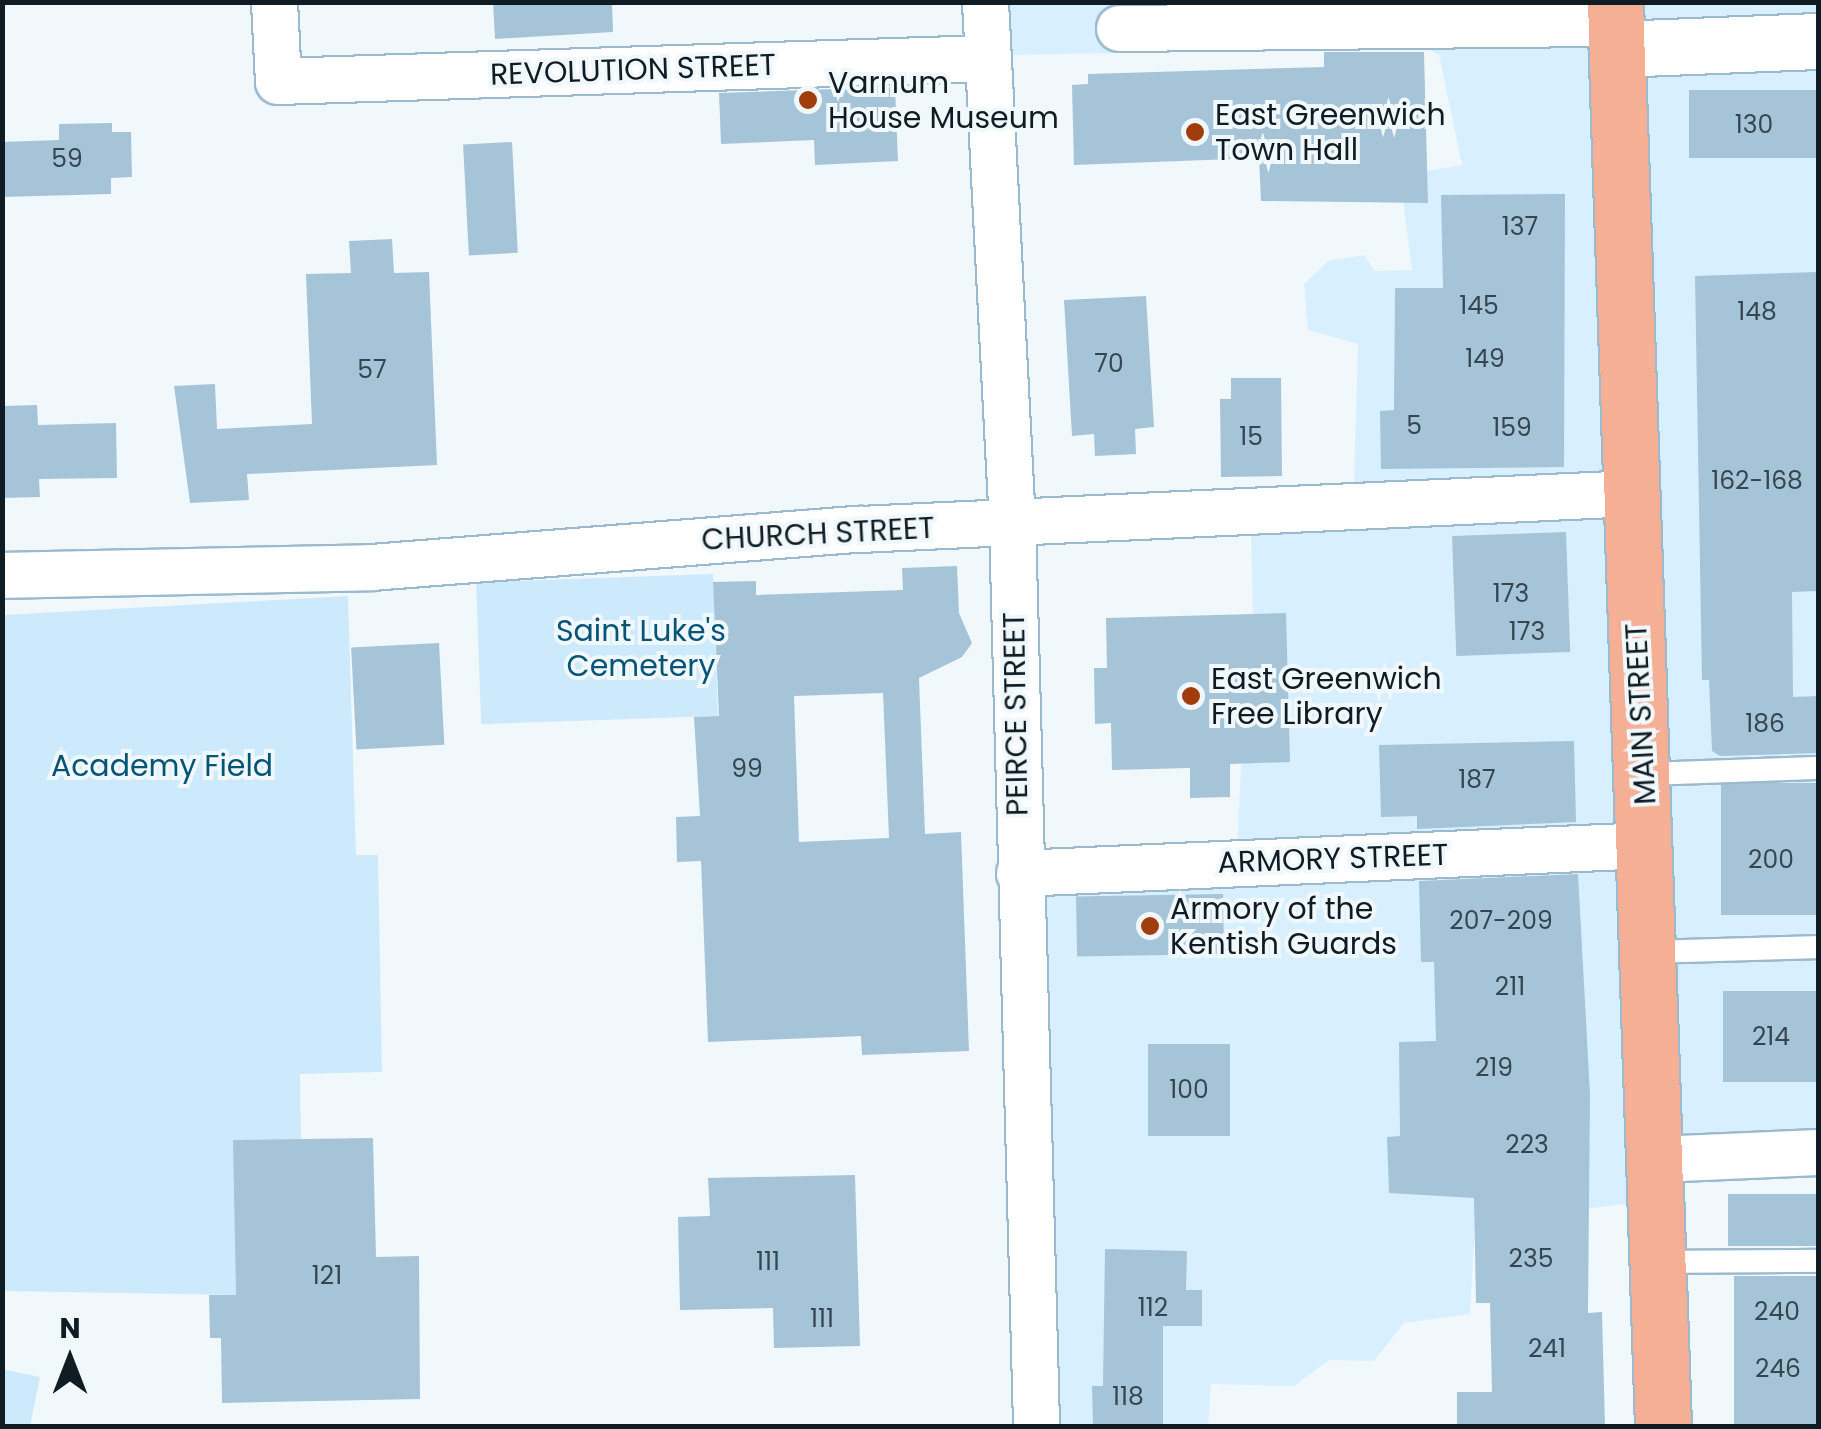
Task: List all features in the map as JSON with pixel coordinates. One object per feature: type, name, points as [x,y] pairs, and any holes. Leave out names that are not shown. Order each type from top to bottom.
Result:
[{"type":"main road","name":"MAIN STREET","points":[[1616,25],[1651,952],[1663,1426]]},
{"type":"street","name":"REVOLUTION STREET","points":[[274,2],[278,80],[988,58]]},
{"type":"street","name":"PEIRCE STREET","points":[[986,2],[1012,525],[1018,873],[1036,1426]]},
{"type":"street","points":[[1119,28],[1616,25],[1818,41]]},
{"type":"street","name":"CHURCH STREET","points":[[2,575],[370,567],[860,528],[1012,525],[1633,493]]},
{"type":"street","name":"ARMORY STREET","points":[[1018,873],[1647,845]]},
{"type":"street","points":[[1656,1159],[1818,1152]]},
{"type":"lane","points":[[1644,774],[1818,768]]},
{"type":"lane","points":[[1651,952],[1818,947]]},
{"type":"lane","points":[[1659,1262],[1818,1261]]},
{"type":"shaded area","points":[[984,3],[1818,3],[1818,1160],[1662,1170],[1651,1201],[1475,1222],[1470,1314],[1404,1323],[1374,1361],[1329,1360],[1294,1386],[1211,1384],[1208,1426],[1030,1426],[1017,891],[1236,874],[1241,766],[1255,737],[1251,523],[1353,518],[1358,344],[1308,330],[1304,284],[1328,261],[1364,255],[1375,271],[1412,270],[1400,176],[1462,165],[1439,55],[1426,48],[999,55]]},
{"type":"green space","name":"Saint Luke's Cemetery","points":[[713,574],[718,716],[481,724],[476,582]]},
{"type":"green space","name":"Academy Field","points":[[348,596],[356,855],[378,855],[382,1072],[300,1074],[301,1139],[236,1295],[3,1291],[3,615]]},
{"type":"green space","points":[[2,1369],[40,1377],[30,1426],[3,1426]]},
{"type":"building","points":[[493,2],[612,2],[613,32],[495,39]]},
{"type":"building","name":"East Greenwich Town Hall","points":[[1324,52],[1424,52],[1428,203],[1261,201],[1259,158],[1074,165],[1072,85],[1088,84],[1088,74],[1324,67]]},
{"type":"building","name":"Varnum House Museum","points":[[895,87],[898,161],[815,165],[814,140],[721,144],[719,93]]},
{"type":"building","points":[[1689,90],[1818,90],[1818,158],[1689,158]]},
{"type":"building","points":[[112,123],[112,132],[131,132],[132,177],[111,178],[111,194],[2,197],[2,142],[59,140],[59,124]]},
{"type":"building","points":[[512,142],[518,253],[469,255],[463,145]]},
{"type":"building","points":[[1565,194],[1564,467],[1381,469],[1380,411],[1394,410],[1395,288],[1443,288],[1441,195]]},
{"type":"building","points":[[392,239],[394,273],[429,272],[437,465],[247,474],[249,500],[190,503],[174,386],[215,384],[217,429],[312,424],[306,274],[351,273],[349,241]]},
{"type":"building","points":[[1818,272],[1818,591],[1792,592],[1793,697],[1818,696],[1818,753],[1720,756],[1712,751],[1709,680],[1702,680],[1695,276]]},
{"type":"building","points":[[1146,296],[1154,427],[1135,429],[1136,454],[1095,456],[1094,434],[1072,436],[1064,300]]},
{"type":"building","points":[[1231,378],[1281,378],[1282,476],[1221,477],[1220,399],[1231,399]]},
{"type":"building","points":[[37,405],[38,425],[116,423],[117,478],[39,479],[40,497],[2,498],[2,406]]},
{"type":"building","points":[[1566,532],[1570,652],[1456,656],[1452,536]]},
{"type":"building","points":[[957,566],[959,613],[972,643],[962,657],[919,678],[925,834],[961,832],[969,1051],[862,1055],[861,1036],[708,1042],[701,861],[677,862],[676,817],[700,816],[694,717],[719,716],[713,582],[756,581],[756,595],[903,590],[902,568]],"holes":[[[883,693],[889,838],[799,842],[794,696]]]},
{"type":"building","name":"East Greenwich Free Library","points":[[1286,613],[1290,762],[1230,764],[1230,797],[1190,798],[1190,768],[1112,770],[1111,723],[1095,724],[1094,668],[1107,668],[1106,618]]},
{"type":"building","points":[[439,643],[444,745],[356,749],[351,648]]},
{"type":"building","points":[[1574,741],[1576,822],[1417,829],[1417,816],[1381,817],[1379,745]]},
{"type":"building","points":[[1721,783],[1818,783],[1818,915],[1721,915]]},
{"type":"building","points":[[1578,874],[1590,1094],[1588,1313],[1602,1312],[1605,1426],[1457,1426],[1457,1392],[1492,1392],[1490,1303],[1476,1303],[1474,1198],[1389,1193],[1387,1137],[1400,1136],[1399,1042],[1436,1041],[1434,962],[1421,962],[1419,881]]},
{"type":"building","name":"Armory of the Kentish Guards","points":[[1223,894],[1224,954],[1077,957],[1076,897]]},
{"type":"building","points":[[1723,991],[1818,991],[1818,1082],[1723,1082]]},
{"type":"building","points":[[1148,1044],[1230,1044],[1230,1136],[1148,1136]]},
{"type":"building","points":[[373,1138],[376,1257],[419,1256],[420,1399],[222,1403],[221,1338],[210,1338],[209,1295],[236,1295],[233,1140]]},
{"type":"building","points":[[855,1175],[860,1346],[774,1348],[773,1308],[680,1310],[678,1217],[710,1216],[708,1178]]},
{"type":"building","points":[[1728,1194],[1818,1194],[1818,1246],[1728,1246]]},
{"type":"building","points":[[1105,1249],[1187,1251],[1186,1290],[1202,1290],[1202,1326],[1163,1326],[1163,1426],[1093,1426],[1092,1386],[1103,1386]]},
{"type":"building","points":[[1734,1276],[1818,1276],[1818,1426],[1734,1426]]},
{"type":"place","name":"Varnum House Museum","points":[[808,100]]},
{"type":"place","name":"East Greenwich Town Hall","points":[[1195,132]]},
{"type":"place","name":"East Greenwich Free Library","points":[[1191,696]]},
{"type":"place","name":"Armory of the Kentish Guards","points":[[1150,926]]}]
